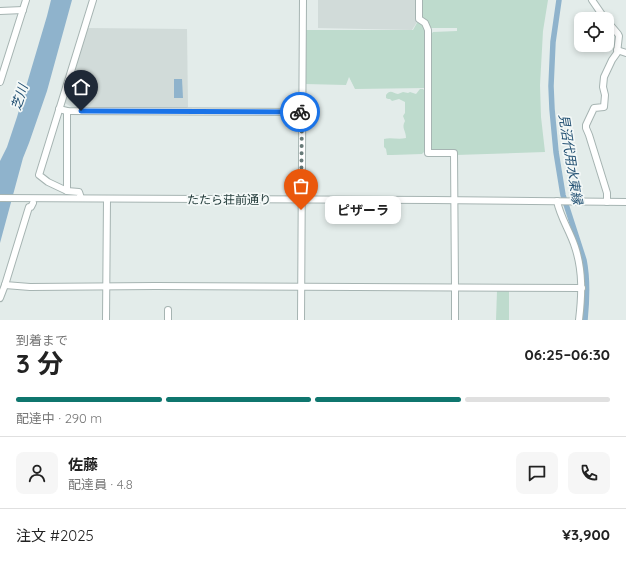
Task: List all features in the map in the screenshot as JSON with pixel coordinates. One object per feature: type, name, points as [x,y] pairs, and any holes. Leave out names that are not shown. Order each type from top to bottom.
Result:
[{"type":"street","points":[[0,82],[1,71],[26,0]]},
{"type":"street","points":[[81,198],[80,192],[67,191],[39,176],[93,0]]},
{"type":"street","points":[[301,320],[303,0]]},
{"type":"street","points":[[419,0],[420,19],[425,23],[428,30],[428,153],[454,153],[455,320]]},
{"type":"street","points":[[592,0],[600,12]]},
{"type":"street","points":[[0,11],[23,10]]},
{"type":"street","points":[[607,202],[607,193],[586,125],[594,108],[604,107],[604,77],[616,53],[619,36],[614,29]]},
{"type":"street","points":[[617,50],[626,53]]},
{"type":"street","points":[[59,109],[68,111],[302,112]]},
{"type":"street","points":[[67,191],[68,111]]},
{"type":"street","name":"たたら荘前通り","points":[[0,198],[626,202]]},
{"type":"street","points":[[106,320],[107,199]]},
{"type":"street","points":[[559,201],[561,216],[575,246],[579,262],[582,288],[579,320]]},
{"type":"street","points":[[0,298],[29,207],[32,207],[33,203]]},
{"type":"street","points":[[5,285],[582,288]]},
{"type":"street","points":[[168,310],[168,320]]},
{"type":"shaded area","points":[[318,0],[417,0],[417,22],[412,30],[318,28]]},
{"type":"shaded area","points":[[87,28],[187,29],[188,107],[185,109],[73,108],[65,103]]},
{"type":"green space","points":[[421,0],[548,0],[543,31],[540,85],[541,117],[545,152],[456,155],[456,151],[434,151],[431,148],[431,34],[433,32],[457,31],[457,28],[431,28],[421,16]]},
{"type":"green space","points":[[418,21],[426,27],[426,88],[355,89],[349,77],[346,85],[305,84],[306,30],[413,30]]},
{"type":"green space","points":[[420,89],[423,89],[426,92],[424,139],[426,150],[422,154],[387,155],[384,147],[384,139],[406,138],[404,127],[405,121],[403,116],[405,113],[405,102],[399,99],[392,101],[386,98],[387,93],[390,92],[398,94],[410,92],[416,94]]},
{"type":"green space","points":[[509,290],[509,320],[496,320],[497,291]]},
{"type":"water","points":[[51,0],[72,0],[47,91],[23,158],[0,243],[0,161],[7,147],[17,117]]},
{"type":"water","points":[[174,79],[182,79],[183,98],[174,98]]},
{"type":"waterway","name":"見沼代用水東縁","points":[[559,0],[553,42],[551,86],[552,109],[556,152],[563,195],[584,260],[587,290],[585,320]]},
{"type":"way so far","points":[[300,112],[302,112],[301,210]]},
{"type":"place","name":"ピザーラ","points":[[301,210]]},
{"type":"route","points":[[81,111],[300,112]]},
{"type":"water label","name":"芝川","points":[[19,97]]}]
